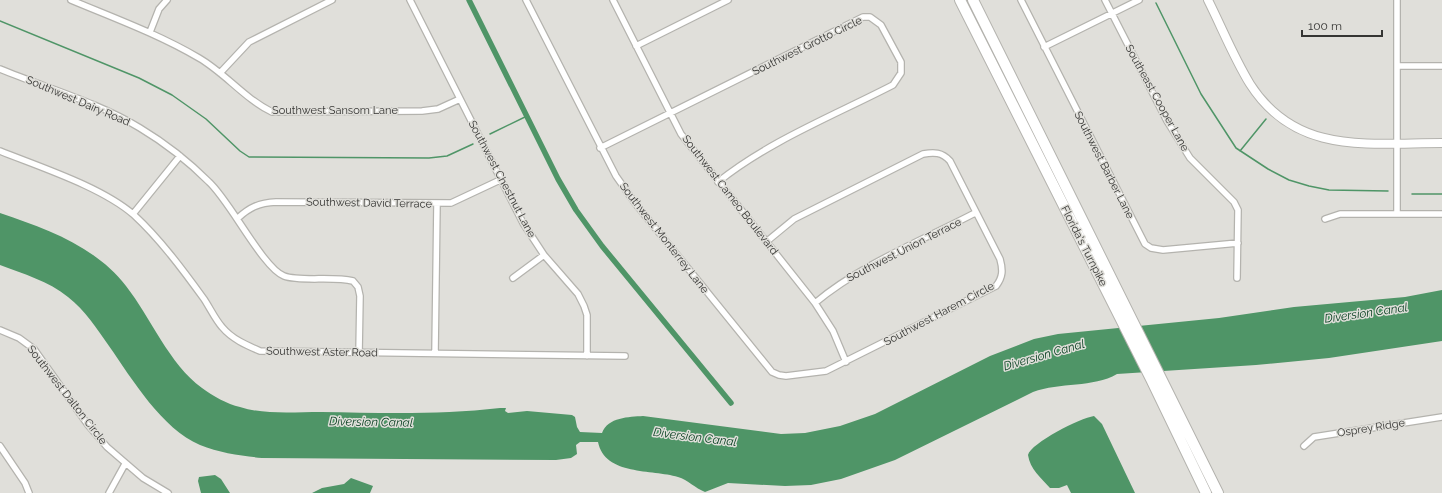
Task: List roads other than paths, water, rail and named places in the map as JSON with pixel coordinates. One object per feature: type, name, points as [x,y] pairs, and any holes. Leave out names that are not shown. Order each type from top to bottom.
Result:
[{"type":"highway","name":"Florida's Turnpike","points":[[960,0],[1151,379],[1206,493]]},
{"type":"highway","name":"Florida's Turnpike","points":[[973,0],[1218,493]]},
{"type":"street","name":"Southwest Sansom Lane","points":[[71,0],[150,32],[199,58],[220,73],[261,107],[272,112],[422,111],[438,109],[460,99]]},
{"type":"street","points":[[150,32],[159,9],[167,0]]},
{"type":"street","points":[[220,73],[249,42],[332,0]]},
{"type":"street","name":"Southwest Chestnut Lane","points":[[410,0],[500,180],[523,222],[544,254],[578,294],[584,306],[587,316],[587,356]]},
{"type":"street","name":"Southwest Monterrey Lane","points":[[526,0],[600,148],[616,176],[635,203],[766,365],[779,376]]},
{"type":"street","name":"Southwest Cameo Boulevard","points":[[613,0],[670,114],[693,151],[815,303],[833,331],[846,362]]},
{"type":"street","points":[[636,46],[728,0]]},
{"type":"street","name":"Southwest Barber Lane","points":[[1021,0],[1145,244],[1151,248],[1163,250],[1238,243]]},
{"type":"street","name":"Southeast Cooper Lane","points":[[1105,0],[1167,121],[1190,158],[1234,202],[1238,210],[1237,278]]},
{"type":"street","points":[[1044,47],[1139,0]]},
{"type":"street","points":[[1208,0],[1250,84],[1269,108],[1289,124],[1308,134],[1328,140],[1369,143],[1442,143]]},
{"type":"street","points":[[1397,0],[1397,214]]},
{"type":"street","name":"Southwest Grotto Circle","points":[[600,148],[863,17],[870,17],[881,25],[901,62],[901,73],[893,85],[763,151],[739,165],[718,182]]},
{"type":"street","points":[[1397,66],[1442,66]]},
{"type":"street","name":"Southwest Dairy Road","points":[[0,69],[111,113],[140,128],[180,156],[211,183],[238,218],[271,269],[284,276],[340,278],[353,281],[358,287],[360,296],[359,353]]},
{"type":"street","name":"Southwest Aster Road","points":[[0,151],[72,180],[108,198],[133,214],[171,256],[203,299],[222,328],[239,342],[260,351],[625,356]]},
{"type":"street","name":"Southwest Harem Circle","points":[[766,242],[794,219],[923,154],[934,152],[945,155],[950,161],[1000,260],[1003,269],[1001,279],[996,286],[846,362],[826,371],[779,376]]},
{"type":"street","points":[[133,214],[180,156]]},
{"type":"street","name":"Southwest David Terrace","points":[[238,218],[249,208],[260,203],[451,203],[500,180]]},
{"type":"street","points":[[435,353],[437,204]]},
{"type":"street","name":"Southwest Union Terrace","points":[[815,303],[831,289],[854,274],[976,213]]},
{"type":"street","points":[[1325,219],[1340,214],[1442,214]]},
{"type":"street","points":[[513,278],[544,254]]},
{"type":"street","name":"Southwest Dalton Circle","points":[[0,330],[19,338],[34,349],[97,437],[125,464],[143,478],[168,493]]},
{"type":"street","name":"Osprey Ridge","points":[[1304,446],[1314,437],[1442,417]]},
{"type":"street","points":[[0,446],[25,483],[29,493]]},
{"type":"street","points":[[109,493],[125,464]]},
{"type":"water","name":"Diversion Canal","points":[[0,213],[69,240],[100,260],[114,272],[126,286],[170,354],[190,378],[206,391],[225,402],[250,410],[270,412],[411,413],[456,412],[506,408],[505,411],[508,413],[527,411],[572,415],[575,417],[577,427],[580,432],[602,433],[609,424],[614,421],[643,416],[781,434],[805,433],[840,426],[875,414],[990,356],[1034,339],[1058,334],[1219,318],[1294,307],[1405,297],[1442,290],[1442,341],[1329,358],[1256,365],[1117,374],[1098,381],[1043,389],[1033,392],[895,460],[841,479],[811,485],[785,486],[728,483],[705,492],[678,477],[620,466],[610,461],[602,453],[598,442],[580,442],[576,445],[577,454],[571,458],[556,460],[262,458],[231,454],[208,448],[186,438],[173,427],[149,402],[95,326],[74,302],[61,291],[44,282],[0,265]]},
{"type":"water","points":[[1094,416],[1102,424],[1135,493],[1071,493],[1067,485],[1059,488],[1050,488],[1036,473],[1031,465],[1028,455],[1038,444],[1078,421]]},
{"type":"water","points":[[215,475],[221,479],[230,493],[201,493],[198,481],[199,477]]},
{"type":"water","points":[[351,478],[373,486],[370,493],[312,493],[322,488],[344,484]]},
{"type":"waterway","points":[[469,0],[558,179],[576,210],[602,246],[731,403]]},
{"type":"waterway","points":[[1156,3],[1201,94],[1236,148],[1268,169],[1289,180],[1309,186],[1329,190],[1388,191]]},
{"type":"waterway","points":[[0,21],[139,78],[172,95],[206,119],[240,151],[249,157],[429,158],[447,156],[473,144]]},
{"type":"waterway","points":[[490,134],[527,116]]},
{"type":"waterway","points":[[1240,151],[1266,119]]},
{"type":"waterway","points":[[1412,194],[1442,194]]}]
